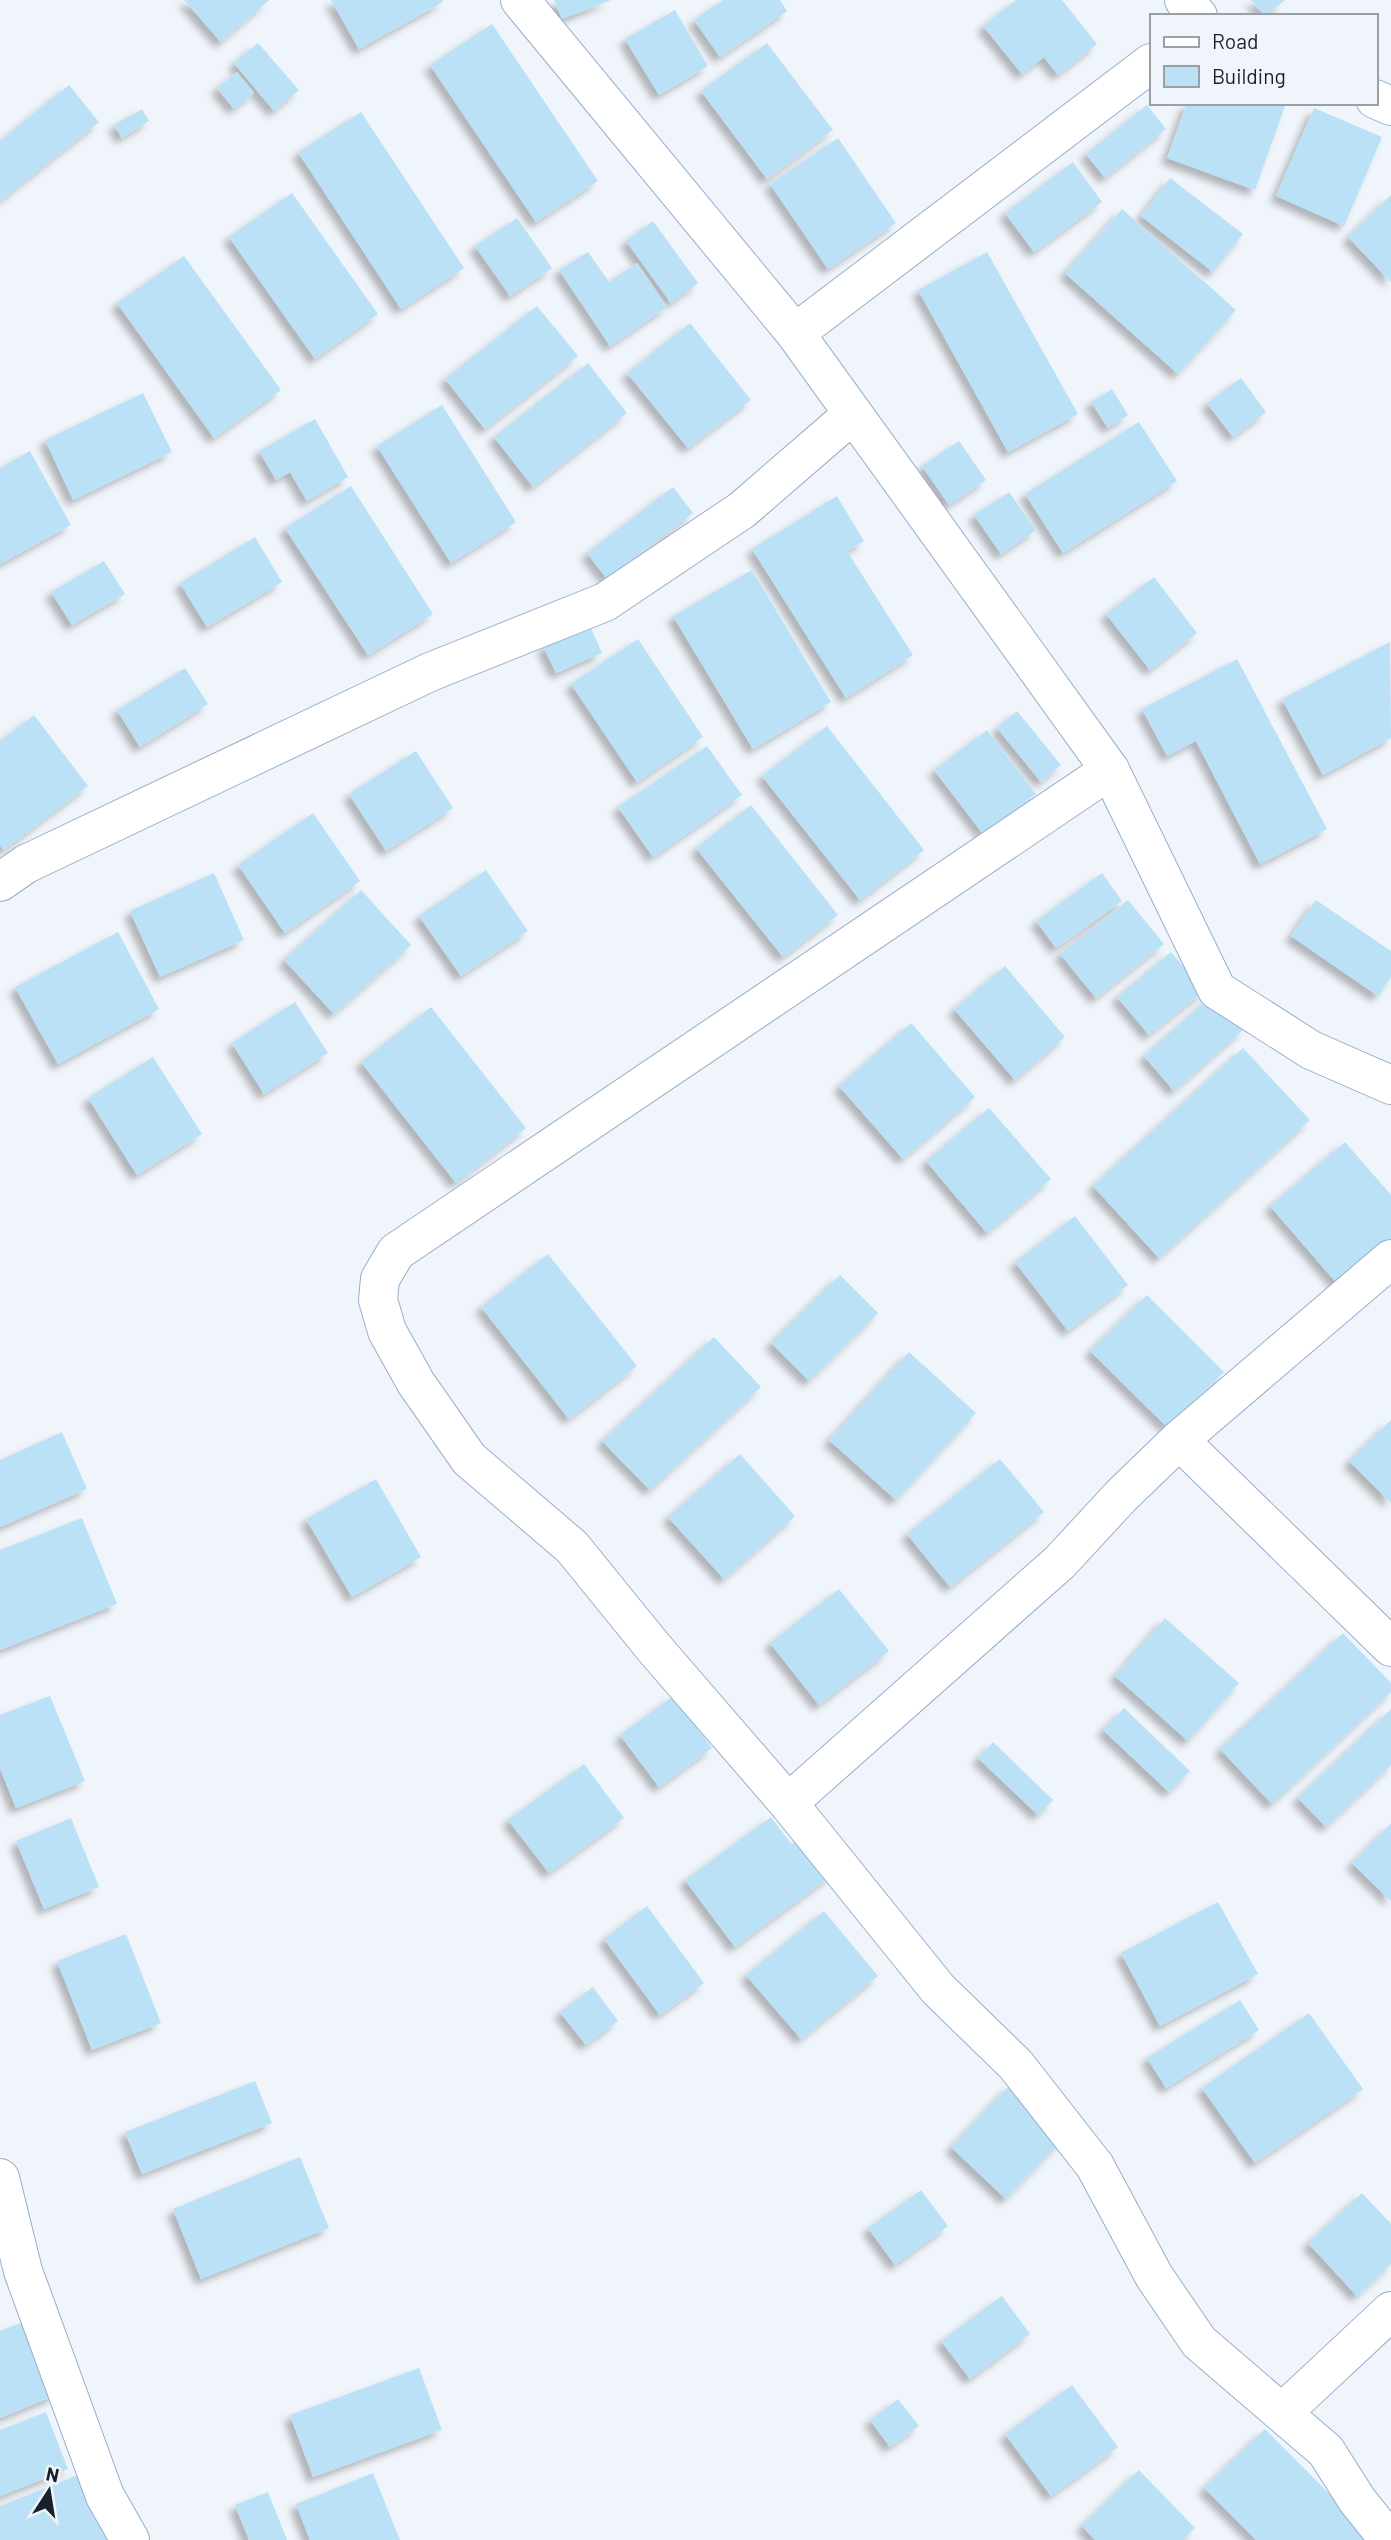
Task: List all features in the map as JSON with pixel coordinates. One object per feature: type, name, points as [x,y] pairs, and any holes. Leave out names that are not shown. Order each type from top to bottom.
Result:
[{"type":"street","points":[[520,0],[795,333],[1111,770],[1217,990],[1311,1050],[1391,1085]]},
{"type":"street","points":[[1184,0],[1196,14]]},
{"type":"street","points":[[795,333],[1150,64]]},
{"type":"street","points":[[0,882],[26,864],[430,672],[605,602],[742,510],[853,414]]},
{"type":"street","points":[[1111,770],[396,1252],[380,1279],[378,1300],[387,1331],[416,1383],[469,1459],[572,1547],[654,1648],[788,1803],[938,1989],[1016,2065],[1095,2166],[1154,2276],[1199,2342],[1325,2451],[1357,2500],[1389,2540]]},
{"type":"street","points":[[788,1803],[1060,1562],[1121,1496],[1180,1440],[1391,1259]]},
{"type":"street","points":[[1180,1440],[1391,1647]]},
{"type":"street","points":[[0,2178],[23,2271],[105,2496],[130,2540]]},
{"type":"street","points":[[1283,2412],[1391,2311]]},
{"type":"building","points":[[184,0],[269,0],[221,42]]},
{"type":"building","points":[[331,0],[442,0],[443,2],[359,49]]},
{"type":"building","points":[[554,0],[611,0],[562,19]]},
{"type":"building","points":[[723,0],[780,0],[787,11],[720,57],[694,20]]},
{"type":"building","points":[[1016,0],[1062,0],[1097,44],[1058,75],[1044,57],[1022,74],[983,26]]},
{"type":"building","points":[[1251,0],[1285,0],[1268,14],[1263,14]]},
{"type":"building","points":[[675,10],[708,66],[659,95],[625,39]]},
{"type":"building","points":[[492,24],[598,181],[536,222],[430,65]]},
{"type":"building","points":[[258,43],[299,90],[274,111],[234,63]]},
{"type":"building","points":[[767,43],[833,130],[767,179],[701,91]]},
{"type":"building","points":[[237,72],[254,93],[234,109],[217,88]]},
{"type":"building","points":[[69,85],[99,122],[0,201],[0,141]]},
{"type":"building","points":[[1147,105],[1166,129],[1105,178],[1086,154]]},
{"type":"building","points":[[1186,105],[1285,105],[1255,190],[1167,158]]},
{"type":"building","points":[[1314,108],[1382,137],[1344,226],[1276,196]]},
{"type":"building","points":[[142,109],[149,121],[122,138],[114,125]]},
{"type":"building","points":[[361,112],[464,268],[401,309],[298,152]]},
{"type":"building","points":[[838,138],[896,223],[828,269],[770,184]]},
{"type":"building","points":[[1073,162],[1102,202],[1034,252],[1005,213]]},
{"type":"building","points":[[1170,178],[1243,234],[1213,272],[1141,216]]},
{"type":"building","points":[[292,193],[378,314],[315,359],[229,237]]},
{"type":"building","points":[[1391,195],[1391,282],[1348,237]]},
{"type":"building","points":[[1122,209],[1236,310],[1178,374],[1065,273]]},
{"type":"building","points":[[517,218],[552,268],[510,296],[475,246]]},
{"type":"building","points":[[653,221],[698,283],[671,303],[626,241]]},
{"type":"building","points":[[588,252],[609,282],[637,263],[667,307],[610,346],[559,270]]},
{"type":"building","points":[[987,252],[1078,414],[1008,452],[918,290]]},
{"type":"building","points":[[184,256],[281,390],[214,438],[117,303]]},
{"type":"building","points":[[537,306],[578,356],[485,429],[445,379]]},
{"type":"building","points":[[690,323],[751,400],[688,448],[627,373]]},
{"type":"building","points":[[588,363],[627,413],[533,487],[494,437]]},
{"type":"building","points":[[1241,378],[1266,412],[1233,437],[1207,403]]},
{"type":"building","points":[[1112,389],[1128,415],[1108,428],[1091,402]]},
{"type":"building","points":[[143,393],[172,452],[73,500],[45,440]]},
{"type":"building","points":[[442,405],[516,522],[451,563],[377,446]]},
{"type":"building","points":[[315,419],[348,477],[307,501],[290,472],[276,480],[259,451]]},
{"type":"building","points":[[1139,422],[1177,481],[1063,553],[1025,494]]},
{"type":"building","points":[[959,441],[986,480],[949,505],[922,466]]},
{"type":"building","points":[[30,451],[71,525],[0,564],[0,468]]},
{"type":"building","points":[[351,486],[433,614],[368,655],[285,528]]},
{"type":"building","points":[[673,487],[693,513],[607,579],[587,553]]},
{"type":"building","points":[[1009,492],[1036,530],[1001,554],[974,515]]},
{"type":"building","points":[[837,496],[864,541],[847,551],[913,655],[846,698],[752,549]]},
{"type":"building","points":[[255,537],[282,582],[207,627],[180,583]]},
{"type":"building","points":[[104,561],[125,594],[72,625],[51,592]]},
{"type":"building","points":[[752,570],[831,702],[753,749],[673,616]]},
{"type":"building","points":[[1154,577],[1197,633],[1150,670],[1106,614]]},
{"type":"building","points":[[590,626],[602,653],[556,673],[543,646]]},
{"type":"building","points":[[638,639],[703,737],[637,782],[571,684]]},
{"type":"building","points":[[1390,642],[1391,738],[1323,775],[1282,699]]},
{"type":"building","points":[[1237,659],[1327,829],[1260,864],[1196,741],[1167,756],[1142,709]]},
{"type":"building","points":[[185,668],[208,704],[140,747],[117,710]]},
{"type":"building","points":[[1017,711],[1061,765],[1041,782],[997,728]]},
{"type":"building","points":[[34,715],[88,786],[4,850],[0,845],[0,741]]},
{"type":"building","points":[[827,726],[924,850],[860,900],[762,776]]},
{"type":"building","points":[[987,730],[1036,794],[983,834],[934,770]]},
{"type":"building","points":[[707,746],[742,795],[653,857],[618,807]]},
{"type":"building","points":[[416,751],[453,808],[386,851],[349,794]]},
{"type":"building","points":[[751,805],[838,915],[783,957],[696,848]]},
{"type":"building","points":[[313,813],[360,881],[285,933],[238,865]]},
{"type":"building","points":[[486,870],[528,931],[461,976],[419,916]]},
{"type":"building","points":[[214,873],[244,940],[160,977],[130,911]]},
{"type":"building","points":[[1102,873],[1122,901],[1056,948],[1036,921]]},
{"type":"building","points":[[361,890],[411,945],[334,1014],[284,960]]},
{"type":"building","points":[[1128,900],[1164,944],[1096,998],[1060,954]]},
{"type":"building","points":[[1316,900],[1391,951],[1391,977],[1378,996],[1291,936]]},
{"type":"building","points":[[118,932],[159,1009],[58,1064],[15,987]]},
{"type":"building","points":[[1171,952],[1204,991],[1149,1035],[1117,997]]},
{"type":"building","points":[[1005,966],[1065,1037],[1015,1080],[954,1009]]},
{"type":"building","points":[[1214,994],[1244,1029],[1174,1091],[1144,1056]]},
{"type":"building","points":[[295,1002],[328,1053],[264,1094],[232,1043]]},
{"type":"building","points":[[431,1007],[526,1128],[456,1183],[361,1062]]},
{"type":"building","points":[[911,1023],[975,1097],[903,1159],[839,1086]]},
{"type":"building","points":[[1243,1048],[1310,1120],[1159,1258],[1093,1186]]},
{"type":"building","points":[[153,1057],[202,1134],[137,1175],[88,1098]]},
{"type":"building","points":[[989,1108],[1051,1179],[987,1233],[926,1161]]},
{"type":"building","points":[[1345,1142],[1391,1195],[1391,1244],[1340,1287],[1270,1206]]},
{"type":"building","points":[[1075,1216],[1128,1285],[1068,1331],[1015,1262]]},
{"type":"building","points":[[548,1254],[637,1366],[569,1419],[481,1307]]},
{"type":"building","points":[[840,1275],[878,1313],[809,1381],[771,1343]]},
{"type":"building","points":[[1147,1295],[1224,1372],[1167,1427],[1090,1351]]},
{"type":"building","points":[[714,1337],[761,1387],[650,1490],[602,1441]]},
{"type":"building","points":[[909,1352],[976,1413],[896,1500],[829,1440]]},
{"type":"building","points":[[1391,1420],[1391,1503],[1349,1461]]},
{"type":"building","points":[[62,1432],[87,1489],[0,1527],[0,1460]]},
{"type":"building","points":[[740,1454],[795,1516],[724,1579],[668,1517]]},
{"type":"building","points":[[1000,1459],[1044,1512],[950,1587],[907,1534]]},
{"type":"building","points":[[376,1479],[421,1557],[352,1597],[306,1519]]},
{"type":"building","points":[[82,1518],[117,1604],[0,1650],[0,1550]]},
{"type":"building","points":[[839,1589],[889,1651],[819,1705],[770,1643]]},
{"type":"building","points":[[1165,1618],[1239,1683],[1188,1741],[1115,1676]]},
{"type":"building","points":[[1343,1633],[1391,1683],[1391,1692],[1272,1804],[1220,1749]]},
{"type":"building","points":[[50,1696],[85,1781],[16,1808],[0,1768],[0,1715]]},
{"type":"building","points":[[673,1696],[712,1748],[659,1787],[620,1735]]},
{"type":"building","points":[[1124,1708],[1190,1771],[1169,1792],[1103,1730]]},
{"type":"building","points":[[1391,1709],[1391,1765],[1326,1827],[1298,1798]]},
{"type":"building","points":[[993,1742],[1053,1800],[1038,1815],[978,1758]]},
{"type":"building","points":[[584,1764],[624,1818],[549,1873],[508,1820]]},
{"type":"building","points":[[771,1817],[792,1845],[803,1837],[832,1875],[735,1947],[685,1880]]},
{"type":"building","points":[[71,1818],[99,1887],[44,1909],[16,1841]]},
{"type":"building","points":[[1391,1823],[1391,1901],[1352,1863]]},
{"type":"building","points":[[1218,1902],[1258,1974],[1160,2026],[1121,1953]]},
{"type":"building","points":[[647,1906],[704,1983],[660,2015],[604,1939]]},
{"type":"building","points":[[824,1911],[878,1976],[801,2039],[746,1975]]},
{"type":"building","points":[[126,1934],[161,2023],[92,2050],[57,1961]]},
{"type":"building","points":[[593,1987],[618,2021],[586,2045],[560,2012]]},
{"type":"building","points":[[1240,2000],[1259,2030],[1166,2088],[1147,2058]]},
{"type":"building","points":[[1309,2013],[1363,2089],[1255,2163],[1202,2088]]},
{"type":"building","points":[[255,2081],[272,2123],[142,2174],[125,2132]]},
{"type":"building","points":[[1010,2085],[1065,2137],[1006,2199],[951,2147]]},
{"type":"building","points":[[300,2157],[329,2228],[201,2279],[173,2209]]},
{"type":"building","points":[[921,2190],[948,2226],[895,2265],[868,2228]]},
{"type":"building","points":[[1362,2193],[1391,2224],[1391,2264],[1357,2296],[1308,2243]]},
{"type":"building","points":[[1002,2296],[1030,2334],[970,2379],[941,2341]]},
{"type":"building","points":[[26,2321],[56,2395],[0,2418],[0,2331]]},
{"type":"building","points":[[419,2368],[442,2430],[313,2477],[290,2415]]},
{"type":"building","points":[[1072,2385],[1118,2447],[1051,2496],[1005,2434]]},
{"type":"building","points":[[898,2399],[919,2426],[890,2447],[870,2420]]},
{"type":"building","points":[[46,2412],[68,2469],[0,2496],[0,2430]]},
{"type":"building","points":[[1265,2429],[1375,2540],[1256,2540],[1204,2488]]},
{"type":"building","points":[[1139,2470],[1195,2528],[1182,2540],[1095,2540],[1082,2526]]},
{"type":"building","points":[[83,2473],[110,2540],[0,2540],[0,2506]]},
{"type":"building","points":[[373,2473],[400,2540],[310,2540],[296,2504]]},
{"type":"building","points":[[268,2492],[287,2540],[249,2540],[235,2505]]}]
